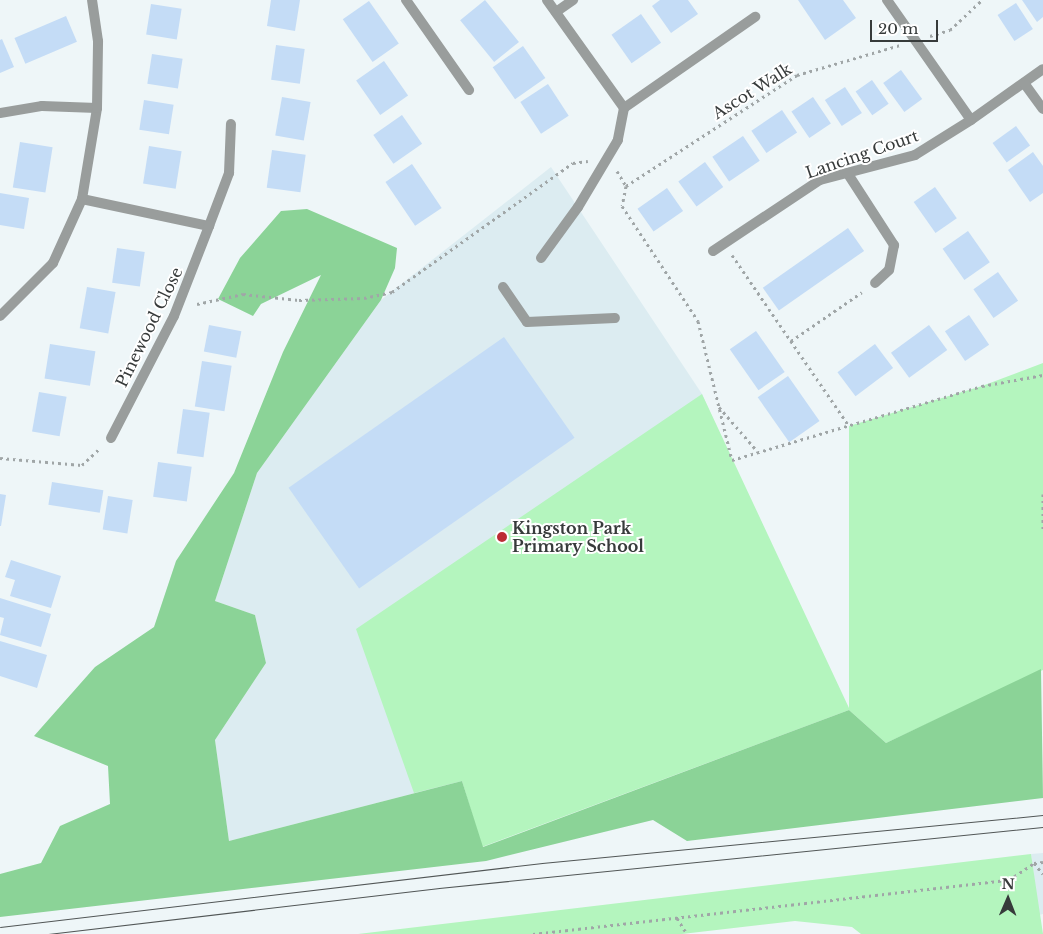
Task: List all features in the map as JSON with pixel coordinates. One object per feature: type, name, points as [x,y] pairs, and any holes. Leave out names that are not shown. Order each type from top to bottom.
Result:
[{"type":"street","points":[[0,316],[53,262],[82,199],[97,108],[98,41],[92,0]]},
{"type":"street","points":[[406,0],[469,90]]},
{"type":"street","points":[[541,258],[578,207],[608,158],[623,125],[624,108],[547,0]]},
{"type":"street","points":[[556,12],[573,0]]},
{"type":"street","points":[[887,0],[971,120]]},
{"type":"street","points":[[624,108],[755,17]]},
{"type":"street","name":"Lancing Court","points":[[713,251],[804,189],[915,155],[971,120],[1043,70]]},
{"type":"street","points":[[1024,83],[1043,110]]},
{"type":"street","points":[[0,113],[42,106],[97,108]]},
{"type":"street","name":"Pinewood Close","points":[[111,438],[174,316],[209,226],[229,173],[231,124]]},
{"type":"street","points":[[848,174],[894,245],[889,270],[874,283]]},
{"type":"street","points":[[82,199],[209,226]]},
{"type":"street","points":[[503,287],[527,322],[615,318]]},
{"type":"path","name":"Ascot Walk","points":[[626,186],[797,75],[950,30],[982,0]]},
{"type":"path","points":[[174,316],[203,301],[243,294],[299,300],[364,298],[392,292],[573,163],[608,158],[626,186],[622,206],[698,322],[732,460],[1041,374],[1043,378]]},
{"type":"path","points":[[724,243],[849,426]]},
{"type":"path","points":[[791,341],[874,283]]},
{"type":"path","points":[[718,406],[758,452]]},
{"type":"path","points":[[0,458],[82,465],[111,438]]},
{"type":"path","points":[[1043,494],[1043,532]]},
{"type":"path","points":[[532,934],[1009,880],[1034,862],[1043,862]]},
{"type":"path","points":[[1034,862],[1043,874]]},
{"type":"path","points":[[678,918],[687,934]]},
{"type":"shaded area","name":"Kingston Park Primary School","points":[[551,167],[702,394],[732,460],[462,781],[229,841],[215,740],[266,663],[255,615],[215,601],[257,473],[381,300]]},
{"type":"shaded area","points":[[1043,853],[1043,914],[1039,915],[1031,854]]},
{"type":"green space","points":[[307,209],[397,248],[395,268],[381,300],[257,473],[215,601],[255,615],[266,663],[215,740],[229,841],[462,781],[483,847],[849,710],[886,743],[1041,669],[1043,798],[687,841],[653,820],[486,861],[0,917],[0,874],[41,863],[60,826],[110,804],[108,766],[34,736],[95,667],[154,627],[176,561],[234,473],[283,352],[321,275],[261,304],[253,316],[218,299],[240,258],[281,211]]},
{"type":"green space","points":[[1043,363],[1043,670],[886,743],[849,710],[482,847],[462,781],[414,793],[356,629],[702,394],[849,708],[849,426],[982,386]]},
{"type":"green space","points":[[1031,854],[1043,934],[861,934],[852,927],[795,921],[682,934],[358,934]]},
{"type":"building","points":[[271,0],[300,0],[295,31],[267,26]]},
{"type":"building","points":[[485,0],[519,42],[494,62],[460,20]]},
{"type":"building","points":[[660,0],[688,0],[698,14],[671,33],[652,6]]},
{"type":"building","points":[[798,0],[843,0],[856,18],[825,40]]},
{"type":"building","points":[[1022,0],[1043,0],[1043,17],[1037,22]]},
{"type":"building","points":[[369,1],[399,44],[373,62],[343,19]]},
{"type":"building","points":[[1016,3],[1033,29],[1014,41],[998,15]]},
{"type":"building","points":[[151,4],[182,9],[177,39],[146,35]]},
{"type":"building","points":[[641,14],[661,43],[632,63],[612,35]]},
{"type":"building","points":[[66,16],[77,42],[25,64],[14,38]]},
{"type":"building","points":[[2,39],[14,67],[0,73],[0,40]]},
{"type":"building","points":[[276,45],[305,49],[300,84],[271,80]]},
{"type":"building","points":[[523,46],[545,78],[515,99],[493,67]]},
{"type":"building","points":[[152,54],[183,59],[178,88],[147,84]]},
{"type":"building","points":[[384,61],[408,95],[380,115],[356,81]]},
{"type":"building","points":[[901,70],[922,99],[904,112],[883,83]]},
{"type":"building","points":[[872,80],[889,104],[872,115],[856,91]]},
{"type":"building","points":[[548,84],[569,116],[541,134],[520,102]]},
{"type":"building","points":[[845,87],[862,113],[842,126],[825,100]]},
{"type":"building","points":[[282,97],[311,102],[304,140],[275,135]]},
{"type":"building","points":[[813,97],[831,124],[809,138],[791,112]]},
{"type":"building","points":[[144,100],[174,105],[169,134],[139,130]]},
{"type":"building","points":[[782,110],[797,132],[766,153],[751,131]]},
{"type":"building","points":[[402,115],[422,144],[393,164],[373,135]]},
{"type":"building","points":[[1016,126],[1030,145],[1007,162],[993,143]]},
{"type":"building","points":[[743,136],[760,161],[729,182],[712,157]]},
{"type":"building","points":[[20,142],[53,147],[45,193],[13,187]]},
{"type":"building","points":[[149,146],[182,151],[176,189],[143,184]]},
{"type":"building","points":[[272,150],[306,155],[300,192],[267,188]]},
{"type":"building","points":[[1033,152],[1043,166],[1043,193],[1030,202],[1008,170]]},
{"type":"building","points":[[705,162],[723,187],[697,206],[678,181]]},
{"type":"building","points":[[412,164],[442,208],[415,226],[385,182]]},
{"type":"building","points":[[935,187],[957,218],[935,233],[914,202]]},
{"type":"building","points":[[667,188],[683,211],[654,232],[638,209]]},
{"type":"building","points":[[0,193],[29,198],[24,229],[0,225]]},
{"type":"building","points":[[848,228],[864,251],[779,311],[763,288]]},
{"type":"building","points":[[968,231],[990,262],[964,280],[943,249]]},
{"type":"building","points":[[117,248],[145,252],[140,287],[112,283]]},
{"type":"building","points":[[998,272],[1018,301],[994,318],[973,289]]},
{"type":"building","points":[[87,287],[116,292],[108,333],[80,328]]},
{"type":"building","points":[[969,315],[989,345],[965,361],[945,331]]},
{"type":"building","points":[[209,325],[241,331],[236,358],[204,352]]},
{"type":"building","points":[[929,325],[947,350],[909,378],[891,353]]},
{"type":"building","points":[[756,331],[785,372],[758,390],[730,349]]},
{"type":"building","points":[[504,337],[575,438],[359,589],[289,488]]},
{"type":"building","points":[[50,344],[95,351],[90,386],[45,379]]},
{"type":"building","points":[[875,344],[893,368],[856,396],[837,372]]},
{"type":"building","points":[[202,361],[232,366],[224,411],[195,406]]},
{"type":"building","points":[[788,376],[820,421],[789,442],[758,397]]},
{"type":"building","points":[[39,392],[67,397],[60,436],[32,431]]},
{"type":"building","points":[[183,409],[210,413],[203,457],[177,454]]},
{"type":"building","points":[[158,462],[192,467],[187,501],[153,497]]},
{"type":"building","points":[[52,482],[103,490],[100,513],[48,505]]},
{"type":"building","points":[[0,494],[6,495],[1,526],[0,526]]},
{"type":"building","points":[[108,496],[133,500],[127,533],[103,530]]},
{"type":"building","points":[[11,560],[61,576],[51,608],[10,596],[15,580],[5,577]]},
{"type":"building","points":[[0,598],[51,614],[41,647],[0,635],[4,618],[0,617]]},
{"type":"building","points":[[0,641],[47,655],[37,688],[0,676]]},
{"type":"tram line","points":[[0,927],[542,863],[1043,815]]},
{"type":"tram line","points":[[48,934],[439,888],[1043,827]]},
{"type":"place","name":"Kingston Park Primary School","points":[[502,537]]}]
